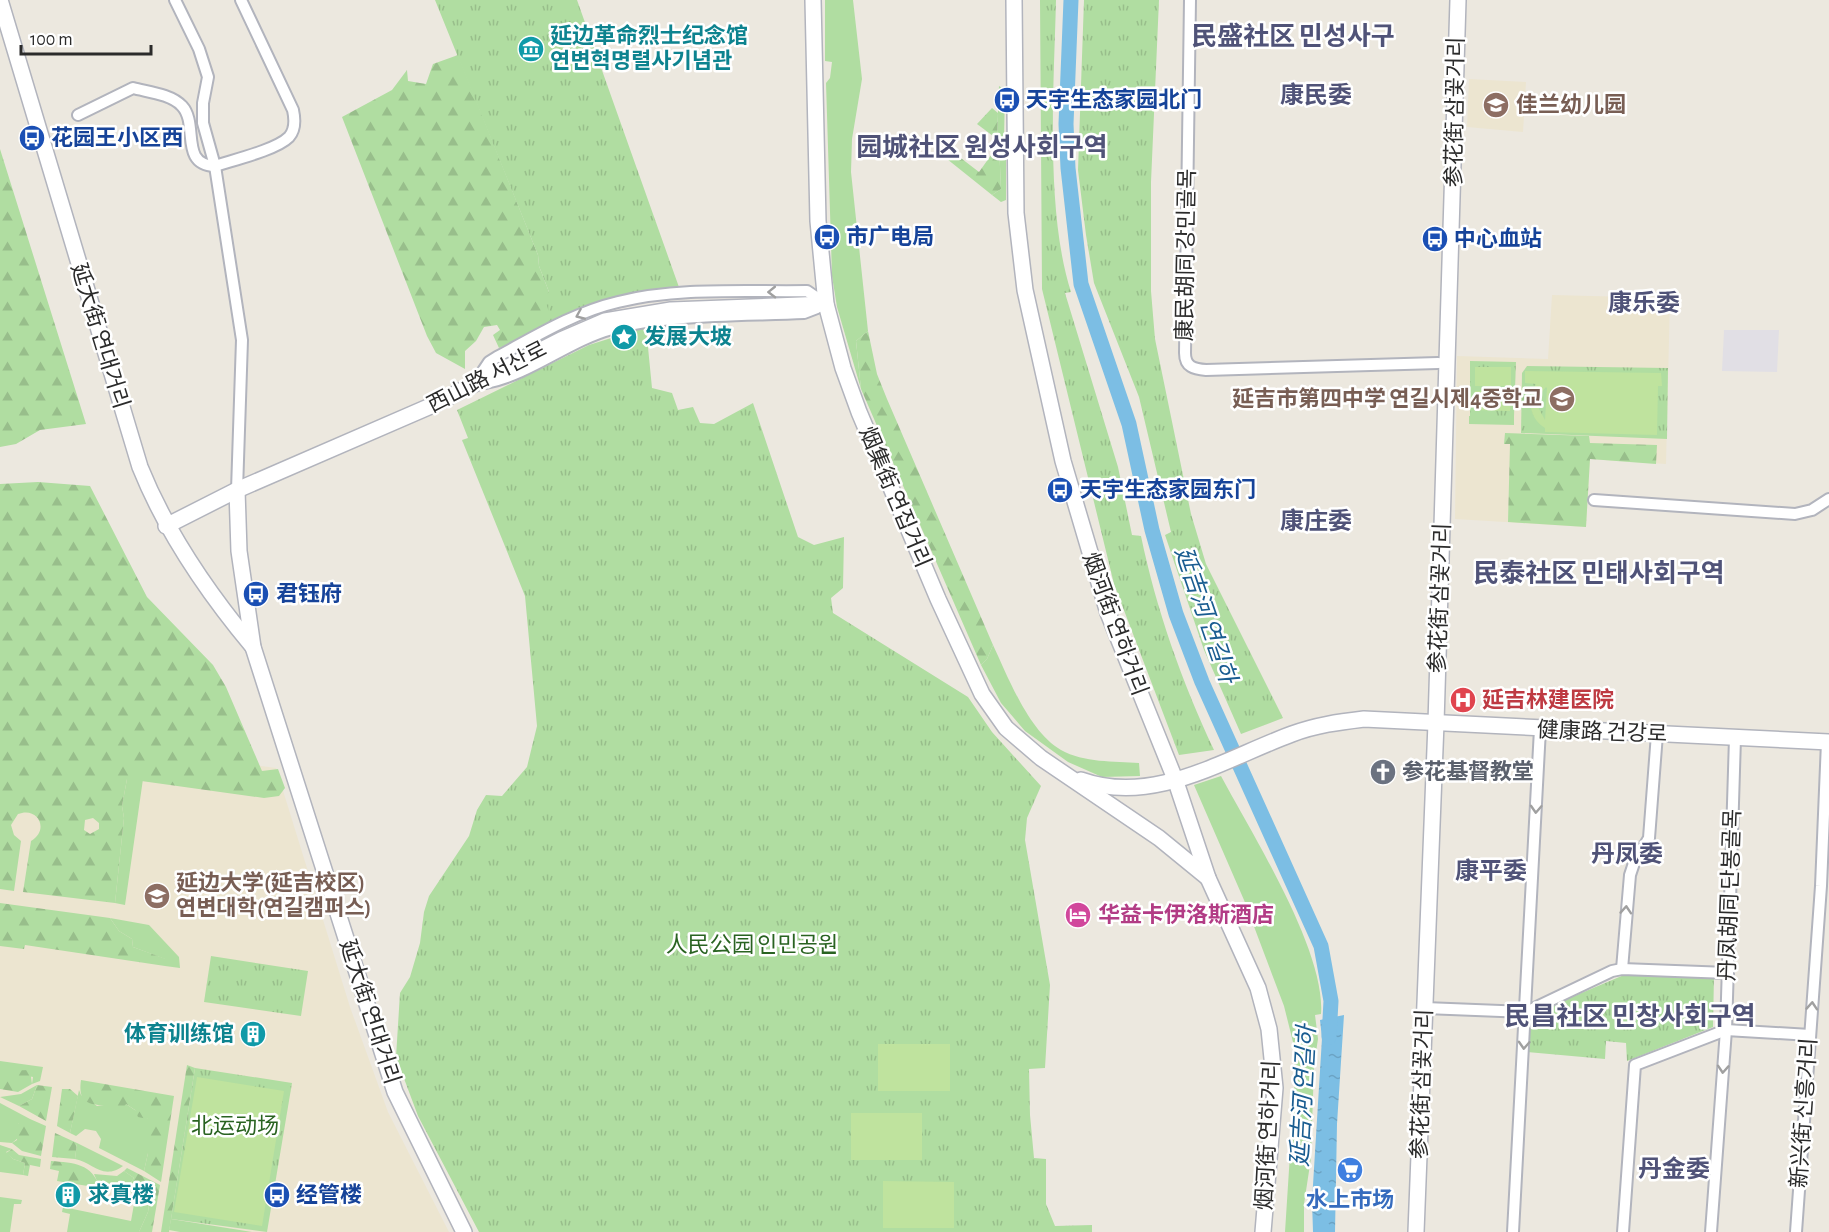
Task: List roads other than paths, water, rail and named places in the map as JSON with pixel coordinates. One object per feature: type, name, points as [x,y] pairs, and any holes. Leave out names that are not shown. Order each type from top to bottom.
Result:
[{"type":"main road","name":"延大街 연대거리","points":[[0,0],[140,467],[166,526],[221,609],[253,646]]},
{"type":"main road","name":"烟集街 연집거리","points":[[813,0],[818,221],[826,304],[843,368],[859,412],[982,694],[1006,728],[1041,758],[1167,844],[1208,878]]},
{"type":"main road","name":"烟河街 연하거리","points":[[1014,0],[1016,213],[1025,290],[1052,417],[1095,573],[1121,652],[1175,779],[1208,878],[1258,988],[1271,1042],[1275,1088],[1263,1232]]},
{"type":"main road","name":"参花街 삼꽃거리","points":[[1416,1232],[1425,1008],[1448,0]]},
{"type":"main road","name":"参花街 삼꽃거리","points":[[1408,1232],[1432,723],[1458,0]]},
{"type":"main road","name":"西山路 서산로","points":[[166,526],[237,490],[473,385],[584,329],[628,315],[671,310],[826,304]]},
{"type":"main road","name":"延大街 연대거리","points":[[237,490],[239,550],[253,646],[395,1092],[464,1232]]},
{"type":"main road","name":"健康路 건강로","points":[[1065,774],[1095,785],[1122,789],[1152,788],[1292,734],[1333,722],[1364,719],[1828,742]]},
{"type":"street","points":[[174,0],[199,49],[208,77],[203,103],[203,123],[215,166],[242,340],[237,490]]},
{"type":"street","points":[[78,115],[133,88],[173,99],[187,113],[191,145],[197,160],[204,166],[215,166],[279,144],[291,136],[296,122],[294,110],[241,0]]},
{"type":"street","name":"康民胡同 강민골목","points":[[1190,0],[1185,353],[1187,363],[1192,368],[1206,370],[1438,363]]},
{"type":"street","points":[[1593,501],[1795,514],[1812,510],[1829,498]]},
{"type":"street","points":[[1513,1232],[1540,729]]},
{"type":"street","points":[[1622,969],[1630,875],[1649,837],[1657,734]]},
{"type":"street","name":"丹凤胡同 단봉골목","points":[[1711,1232],[1726,1030],[1735,738]]},
{"type":"street","name":"新兴街 신흥거리","points":[[1796,1232],[1821,886],[1828,742]]},
{"type":"street","points":[[1425,1008],[1526,1012],[1612,971],[1622,969],[1728,974]]},
{"type":"street","points":[[1623,1232],[1635,1065],[1726,1030],[1810,1035]]},
{"type":"water","points":[[1344,1015],[1337,1124],[1335,1232],[1313,1232],[1312,1201],[1322,1038],[1320,1020]]},
{"type":"waterway","name":"延吉河 연길하","points":[[1071,0],[1066,124],[1068,168],[1081,284],[1129,424],[1152,530],[1176,614],[1202,682],[1321,946],[1331,1001],[1329,1037]]},
{"type":"place","name":"延边革命烈士纪念馆 연변혁명렬사기념관","points":[[531,49]]},
{"type":"place","name":"天宇生态家园北门","points":[[1007,100]]},
{"type":"place","name":"佳兰幼儿园","points":[[1496,105]]},
{"type":"place","name":"花园王小区西","points":[[32,138]]},
{"type":"place","name":"市广电局","points":[[827,237]]},
{"type":"place","name":"中心血站","points":[[1435,239]]},
{"type":"place","name":"发展大坡","points":[[624,337]]},
{"type":"place","name":"延吉市第四中学 연길시제4중학교","points":[[1562,399]]},
{"type":"place","name":"天宇生态家园东门","points":[[1060,490]]},
{"type":"place","name":"君钰府","points":[[256,594]]},
{"type":"place","name":"延吉林建医院","points":[[1463,700]]},
{"type":"place","name":"参花基督教堂","points":[[1383,772]]},
{"type":"place","name":"延边大学(延吉校区) 연변대학(연길캠퍼스)","points":[[157,896]]},
{"type":"place","name":"华益卡伊洛斯酒店","points":[[1078,915]]},
{"type":"place","name":"体育训练馆","points":[[253,1034]]},
{"type":"place","name":"水上市场","points":[[1350,1170]]},
{"type":"place","name":"求真楼","points":[[68,1195]]},
{"type":"place","name":"经管楼","points":[[277,1195]]},
{"type":"district","name":"民盛社区 민성사구","points":[[1293,37]]},
{"type":"district","name":"康民委","points":[[1316,96]]},
{"type":"district","name":"园城社区 원성사회구역","points":[[982,148]]},
{"type":"district","name":"康乐委","points":[[1644,304]]},
{"type":"district","name":"康庄委","points":[[1316,522]]},
{"type":"district","name":"民泰社区 민태사회구역","points":[[1599,574]]},
{"type":"district","name":"丹凤委","points":[[1627,855]]},
{"type":"district","name":"康平委","points":[[1491,872]]},
{"type":"district","name":"民昌社区 민창사회구역","points":[[1630,1017]]},
{"type":"district","name":"丹金委","points":[[1674,1170]]},
{"type":"park label","name":"人民公园 인민공원","points":[[752,945]]},
{"type":"park label","name":"北运动场","points":[[235,1126]]}]
